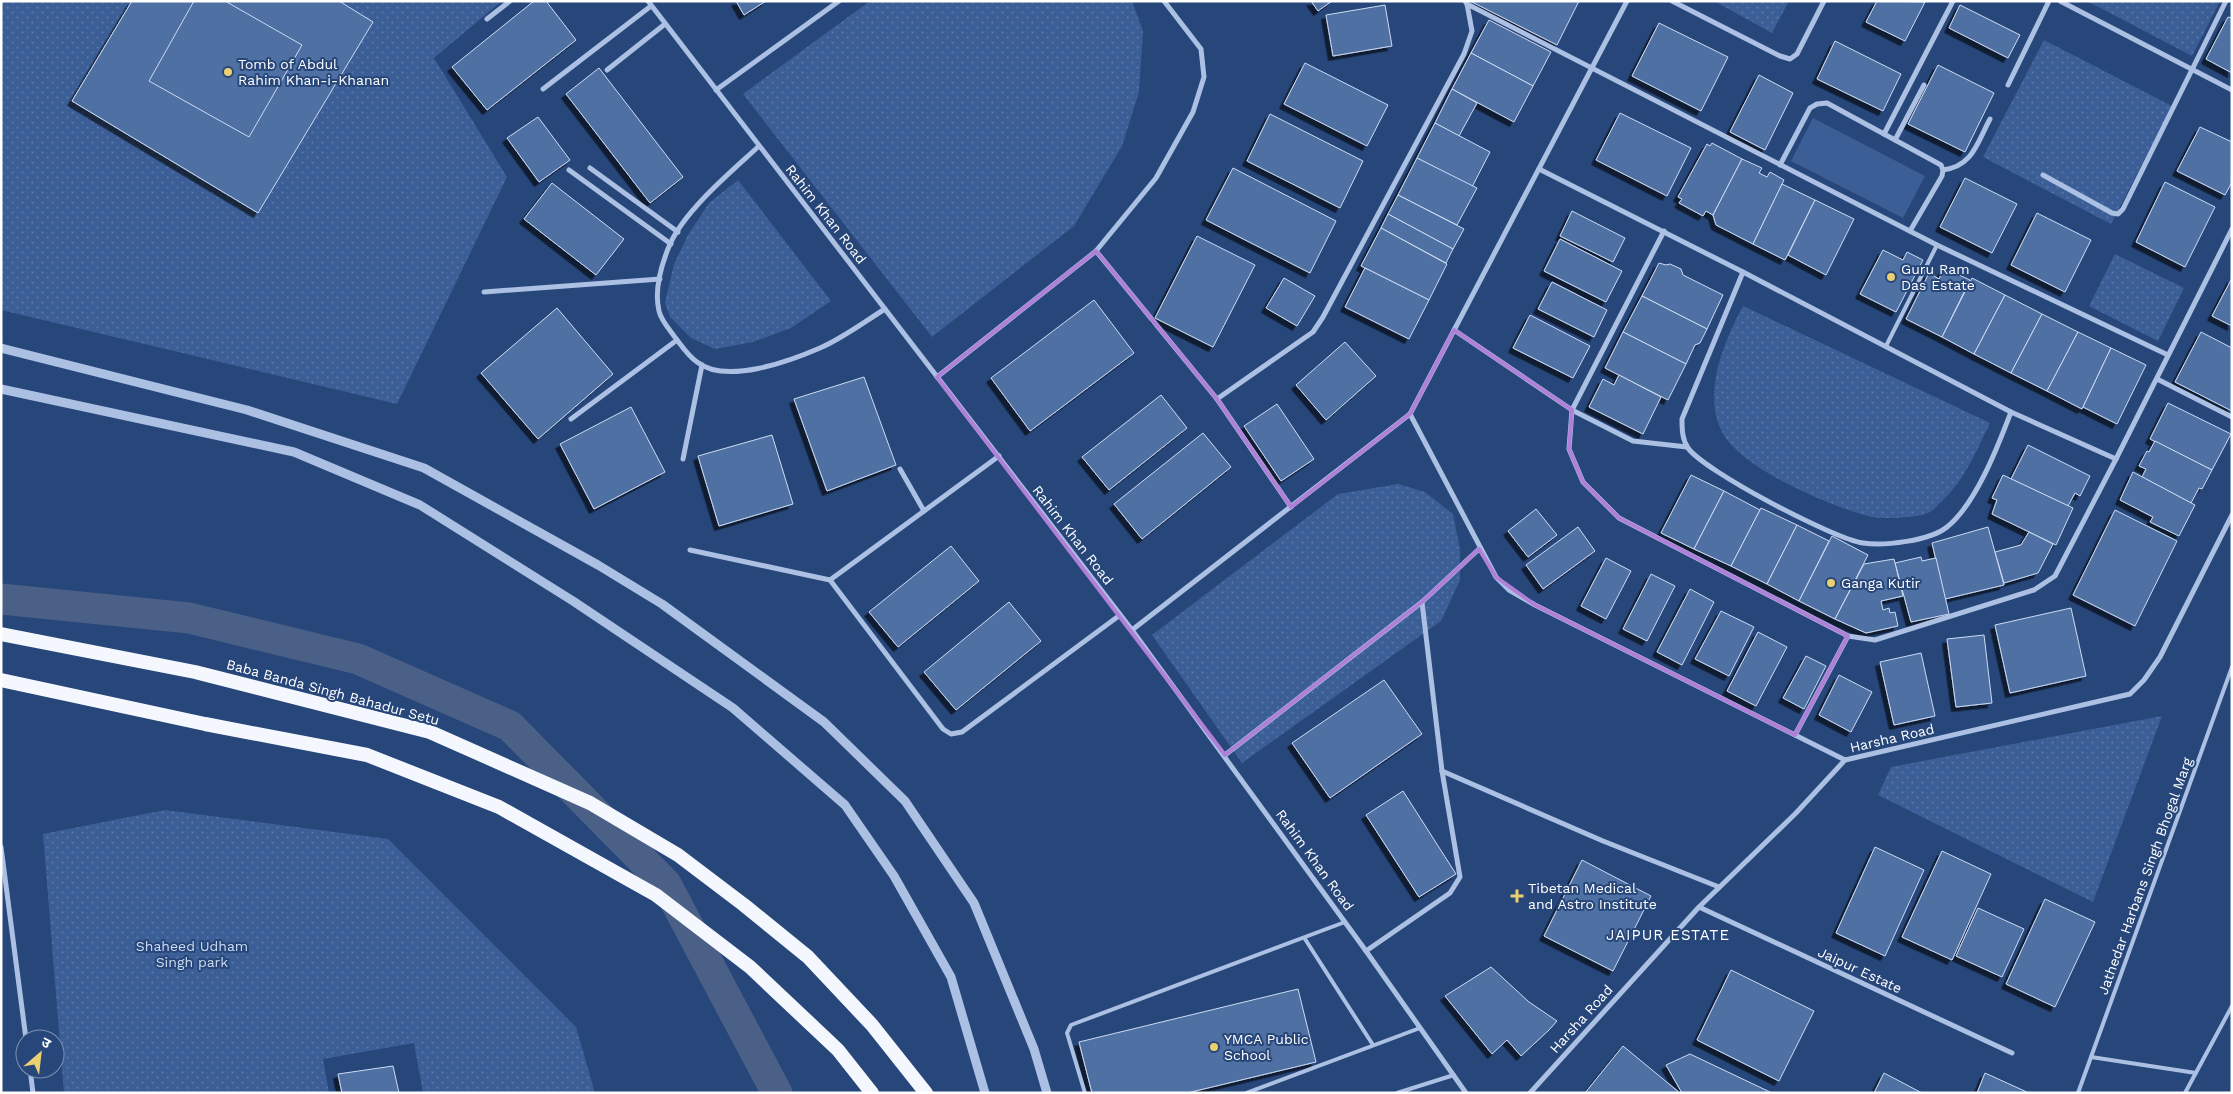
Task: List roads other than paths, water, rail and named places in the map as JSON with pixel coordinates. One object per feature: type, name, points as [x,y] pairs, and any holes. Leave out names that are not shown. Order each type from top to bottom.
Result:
[{"type":"highway","name":"Baba Banda Singh Bahadur Setu","points":[[1,634],[195,672],[430,732],[590,803],[678,855],[808,957],[872,1025],[926,1093]]},
{"type":"highway","points":[[1,680],[205,724],[367,755],[499,807],[656,895],[750,967],[838,1050],[872,1093]]},
{"type":"street","points":[[487,19],[510,1]]},
{"type":"street","points":[[716,90],[840,1]]},
{"type":"street","points":[[937,377],[1096,252],[1156,178],[1193,112],[1204,77],[1201,49],[1164,1]]},
{"type":"street","points":[[1132,630],[1410,414],[1627,1]]},
{"type":"street","points":[[1672,1],[1780,56],[1790,58],[1797,54],[1824,1]]},
{"type":"street","points":[[1884,134],[1953,1]]},
{"type":"street","points":[[2008,85],[2049,1]]},
{"type":"street","points":[[2060,1],[2232,90]]},
{"type":"street","points":[[2042,174],[2112,213],[2118,214],[2123,210],[2226,1]]},
{"type":"street","points":[[1217,399],[1313,332],[1323,317],[1464,54],[1472,32],[1466,3]]},
{"type":"street","points":[[1466,3],[1591,69],[1937,245],[2168,355]]},
{"type":"street","points":[[544,89],[649,4]]},
{"type":"street","name":"Rahim Khan Road","points":[[649,4],[1120,614],[1346,922],[1466,1093]]},
{"type":"street","points":[[607,70],[665,24]]},
{"type":"street","points":[[1895,140],[1924,85]]},
{"type":"street","points":[[1780,165],[1810,108],[1817,104],[1827,104],[1941,164],[1942,176],[1910,231]]},
{"type":"street","points":[[1943,170],[1962,165],[1970,157],[1990,119]]},
{"type":"street","points":[[759,146],[702,200],[670,244],[660,280],[659,311],[666,326],[697,363],[720,371],[763,369],[821,348],[885,309]]},
{"type":"street","points":[[590,168],[678,232]]},
{"type":"street","points":[[1539,169],[1743,272],[2011,412],[2116,459]]},
{"type":"street","points":[[569,170],[670,244]]},
{"type":"street","points":[[1664,232],[1572,410],[1569,449],[1583,482],[1619,518],[1848,636],[1875,640],[2034,590],[2056,576],[2232,228]]},
{"type":"street","points":[[1096,252],[1217,399],[1291,507]]},
{"type":"street","points":[[1743,272],[1682,419],[1682,434],[1687,447],[1698,459],[1726,478],[1842,537],[1861,543],[1881,545],[1930,536],[1947,527],[1962,510],[1989,468],[2011,412]]},
{"type":"street","points":[[484,292],[660,280]]},
{"type":"street","points":[[1454,330],[1572,410],[1633,440],[1687,447]]},
{"type":"street","points":[[571,419],[677,340]]},
{"type":"street","points":[[1,348],[247,410],[424,468],[598,565],[662,604],[824,722],[905,802],[974,903],[1034,1049],[1047,1093]]},
{"type":"street","points":[[682,459],[702,365]]},
{"type":"street","points":[[2156,379],[2232,417]]},
{"type":"street","points":[[1,389],[294,452],[420,504],[574,601],[733,708],[844,804],[894,876],[952,976],[985,1093]]},
{"type":"street","points":[[1410,414],[1479,549],[1496,577],[1509,590],[1534,605],[1845,760]]},
{"type":"street","points":[[830,580],[999,456]]},
{"type":"street","points":[[900,469],[924,511]]},
{"type":"street","name":"Harsha Road","points":[[1530,1093],[1698,907],[1796,813],[1845,760],[2130,694],[2144,680],[2160,657],[2232,515]]},
{"type":"street","points":[[1225,756],[1422,602],[1479,549]]},
{"type":"street","points":[[690,550],[830,580],[943,729],[951,734],[962,732],[1120,614]]},
{"type":"street","points":[[1366,951],[1450,893],[1460,877],[1442,771],[1422,602]]},
{"type":"street","points":[[1795,735],[1848,636]]},
{"type":"street","points":[[1442,771],[1604,841],[1719,887]]},
{"type":"street","points":[[1,847],[25,1029]]},
{"type":"street","name":"Jaipur Estate","points":[[1698,907],[2012,1053]]},
{"type":"street","points":[[31,1079],[33,1093]]},
{"type":"lane","points":[[1886,346],[1937,245]]},
{"type":"lane","name":"Jathedar Harbans Singh Bhogal Marg","points":[[2078,1093],[2232,667]]},
{"type":"lane","points":[[1085,1093],[1067,1033],[1071,1025],[1346,922]]},
{"type":"lane","points":[[1305,938],[1372,1045]]},
{"type":"lane","points":[[2185,1093],[2232,1006]]},
{"type":"lane","points":[[1246,1093],[1420,1028]]},
{"type":"lane","points":[[2091,1057],[2196,1073]]},
{"type":"lane","points":[[1397,1093],[1454,1075]]},
{"type":"waterway","points":[[1,599],[189,618],[358,659],[510,726],[666,884],[777,1093]]},
{"type":"place","name":"Tomb of Abdul Rahim Khan-i-Khanan","points":[[228,72]]},
{"type":"place","name":"Guru Ram Das Estate","points":[[1891,277]]},
{"type":"place","name":"Ganga Kutir","points":[[1831,583]]},
{"type":"place","name":"Tibetan Medical and Astro Institute","points":[[1517,896]]},
{"type":"place","name":"YMCA Public School","points":[[1214,1047]]},
{"type":"district","name":"JAIPUR ESTATE","points":[[1668,935]]},
{"type":"park label","name":"Shaheed Udham Singh park","points":[[192,954]]}]
